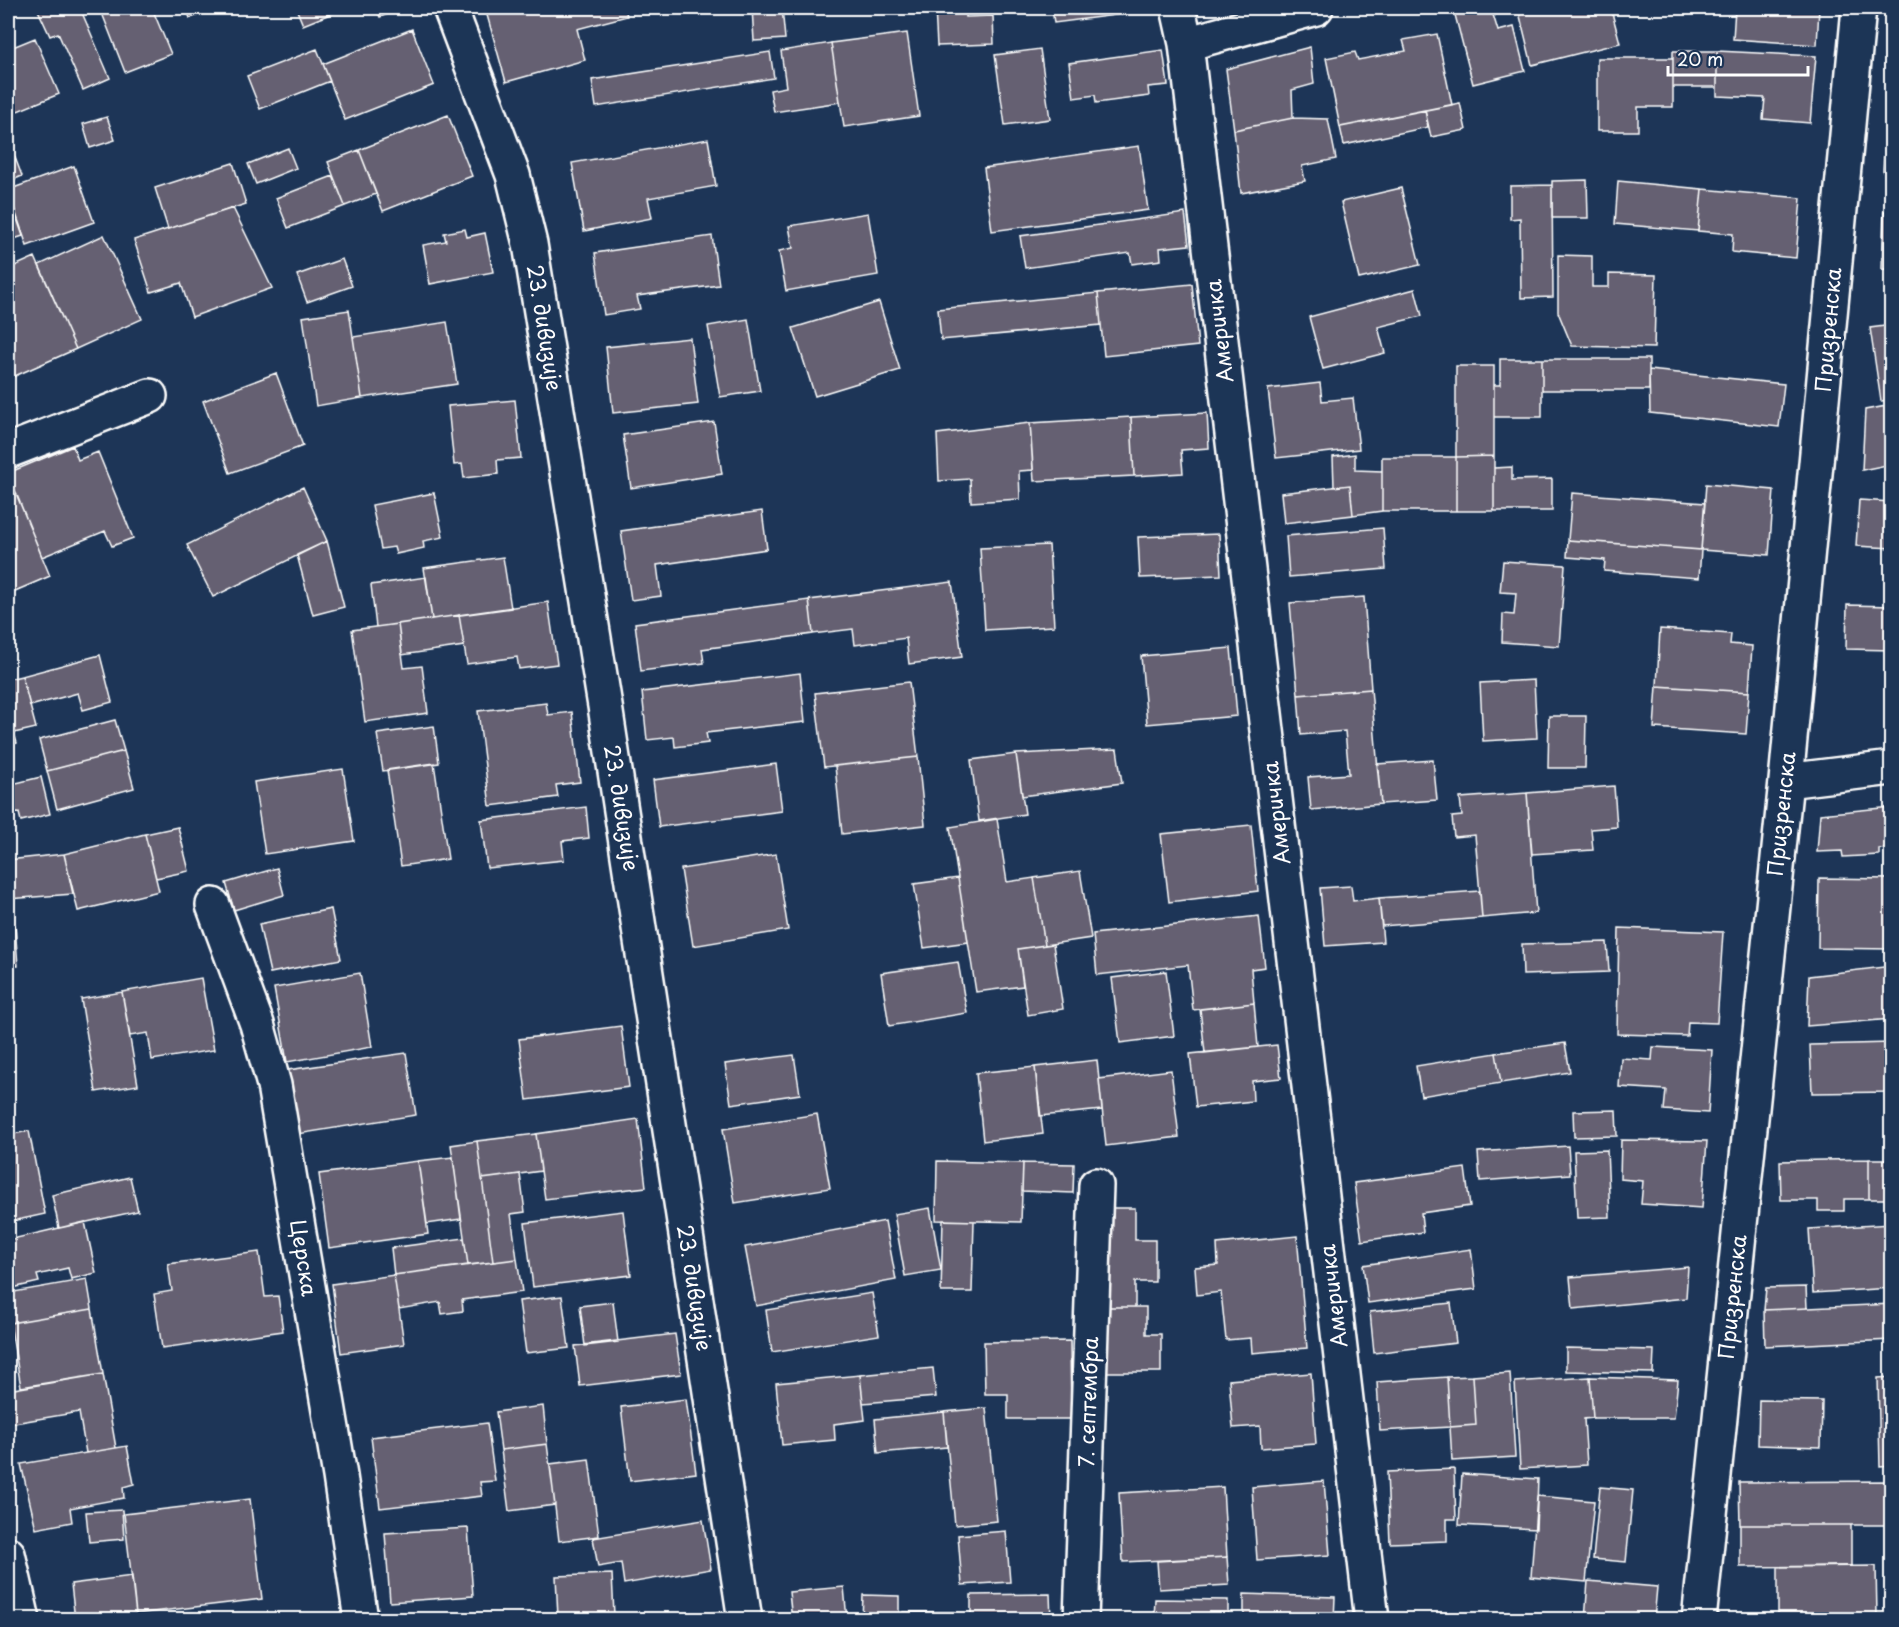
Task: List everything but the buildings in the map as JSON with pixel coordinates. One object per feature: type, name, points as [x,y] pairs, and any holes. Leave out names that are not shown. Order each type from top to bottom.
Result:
[{"type":"street","name":"23. дивизије","points":[[450,8],[513,175],[530,244],[603,695],[745,1620]]},
{"type":"street","name":"Америчка","points":[[1178,8],[1186,44],[1372,1620]]},
{"type":"street","points":[[1186,44],[1316,8]]},
{"type":"street","name":"Призренска","points":[[1699,1620],[1786,781],[1859,8]]},
{"type":"street","points":[[8,451],[150,396]]},
{"type":"street","points":[[1786,781],[1892,768]]},
{"type":"street","name":"Церска","points":[[213,905],[256,1024],[274,1085],[340,1476],[361,1620]]},
{"type":"street","name":"7. септембра","points":[[1081,1620],[1096,1185]]},
{"type":"street","points":[[8,1554],[23,1620]]}]
